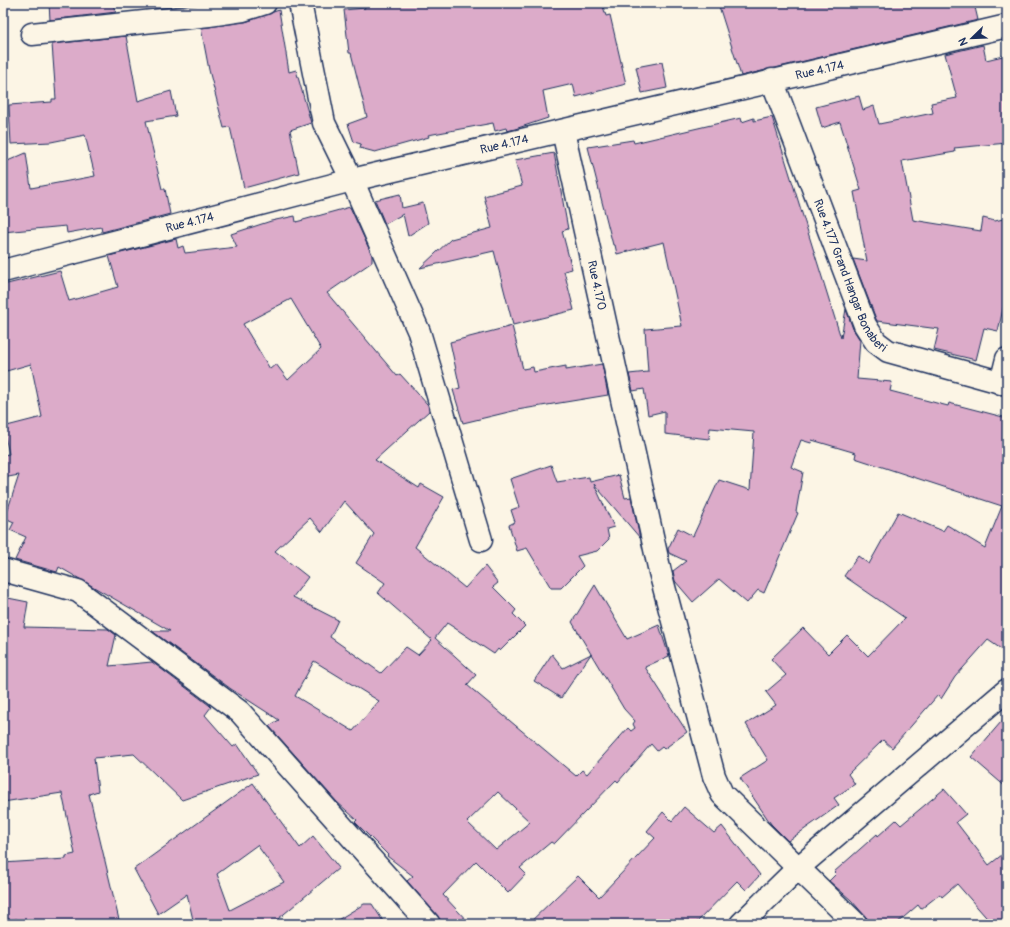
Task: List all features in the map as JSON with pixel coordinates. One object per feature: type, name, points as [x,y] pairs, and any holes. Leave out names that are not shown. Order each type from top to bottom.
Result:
[{"type":"street","points":[[32,34],[209,15],[243,10],[265,3]]},
{"type":"street","points":[[300,3],[324,123],[352,180],[419,332],[481,540]]},
{"type":"street","name":"Rue 4.174","points":[[3,271],[352,180],[563,131],[772,80],[1007,26]]},
{"type":"street","name":"Rue 4.177 Grand Hangar Bonaberi","points":[[772,80],[842,268],[865,325],[876,342],[888,351],[1004,383]]},
{"type":"street","name":"Rue 4.170","points":[[563,131],[660,572],[714,776],[722,794],[856,924]]},
{"type":"street","points":[[1004,383],[1007,359]]},
{"type":"street","points":[[3,570],[78,591],[240,712],[429,924]]},
{"type":"street","points":[[741,924],[798,868],[1007,690]]},
{"type":"building","points":[[49,3],[112,3],[116,12],[50,20]]},
{"type":"building","points":[[363,3],[602,3],[606,16],[610,15],[626,84],[576,97],[573,84],[543,91],[548,118],[507,131],[506,128],[495,131],[493,123],[428,135],[429,137],[375,152],[360,148],[361,144],[354,142],[348,124],[367,117],[351,53],[349,53],[344,10],[365,8]]},
{"type":"building","points":[[718,3],[974,3],[978,20],[741,76]]},
{"type":"building","points":[[279,10],[289,72],[296,70],[311,123],[290,130],[299,173],[244,188],[230,127],[224,128],[209,70],[201,28],[245,22]]},
{"type":"building","points":[[126,36],[138,101],[171,91],[176,116],[146,121],[162,189],[165,189],[170,214],[102,232],[101,227],[67,233],[66,226],[3,232],[3,163],[26,153],[31,188],[95,176],[85,135],[51,142],[11,144],[9,105],[52,102],[52,99],[56,99],[52,44]]},
{"type":"building","points":[[983,45],[986,60],[1007,55],[1007,143],[954,148],[955,152],[902,161],[913,220],[981,231],[983,218],[995,221],[1007,218],[1007,291],[998,331],[984,328],[976,360],[934,350],[939,329],[877,321],[853,259],[867,261],[854,192],[861,190],[840,122],[822,128],[816,107],[859,96],[863,110],[874,106],[879,124],[933,113],[931,103],[957,98],[945,54]]},
{"type":"building","points":[[662,62],[667,88],[642,93],[636,67]]},
{"type":"building","points":[[772,117],[841,338],[846,309],[853,329],[860,340],[857,379],[892,382],[890,391],[948,406],[949,403],[1007,418],[1007,653],[988,640],[955,677],[941,699],[938,695],[892,748],[883,740],[848,774],[855,784],[834,798],[839,805],[788,841],[771,824],[740,778],[768,760],[746,724],[776,705],[766,692],[786,675],[771,659],[803,628],[828,654],[847,635],[868,656],[905,618],[844,576],[858,556],[869,564],[898,512],[943,531],[947,525],[985,548],[1002,506],[855,458],[856,453],[812,440],[811,443],[801,440],[791,467],[803,472],[796,512],[798,513],[764,593],[758,590],[747,603],[719,579],[693,602],[675,581],[673,571],[686,561],[669,553],[668,549],[678,528],[693,536],[719,480],[750,490],[754,432],[710,428],[709,439],[665,434],[665,411],[648,415],[644,389],[633,391],[629,374],[648,372],[645,329],[682,326],[664,242],[617,254],[615,245],[613,245],[588,147],[633,140],[634,143],[741,118],[742,122],[754,118],[754,121]]},
{"type":"building","points":[[554,153],[568,229],[562,231],[572,269],[564,271],[574,310],[513,325],[494,251],[420,268],[451,239],[492,228],[484,196],[522,186],[515,160]]},
{"type":"building","points":[[400,194],[402,208],[423,203],[428,223],[408,236],[403,214],[385,224],[375,200]]},
{"type":"building","points":[[350,207],[372,255],[372,262],[327,293],[397,376],[400,374],[428,405],[429,411],[375,460],[419,488],[421,484],[444,497],[415,547],[465,588],[485,566],[498,583],[493,587],[516,610],[513,614],[525,626],[500,651],[498,649],[494,654],[447,623],[435,638],[476,675],[467,685],[576,776],[582,770],[587,774],[628,728],[631,731],[635,728],[633,724],[635,721],[624,709],[572,622],[595,585],[627,639],[659,625],[669,656],[645,667],[687,732],[664,749],[662,747],[657,751],[651,744],[618,782],[616,780],[554,844],[551,842],[520,868],[526,874],[508,893],[476,861],[443,895],[470,924],[441,924],[438,916],[407,881],[413,876],[387,856],[388,855],[355,822],[357,820],[337,802],[269,726],[279,720],[231,689],[152,631],[170,631],[59,567],[57,572],[15,560],[26,537],[10,530],[14,522],[5,518],[19,475],[3,478],[3,455],[9,454],[3,427],[42,417],[31,364],[3,372],[3,285],[60,271],[69,301],[118,287],[109,256],[176,239],[178,248],[183,246],[185,253],[237,247],[231,234],[271,221],[295,216],[296,222]],"holes":[[[291,299],[321,349],[288,380],[276,364],[270,369],[243,324]],[[344,501],[374,534],[356,563],[385,583],[378,593],[432,640],[418,655],[406,647],[381,673],[330,637],[338,620],[293,597],[308,577],[275,551],[310,518],[322,532]],[[314,661],[379,701],[353,731],[295,696]],[[498,792],[530,822],[496,850],[467,822]]]},
{"type":"building","points":[[512,326],[523,369],[533,367],[534,372],[566,366],[566,370],[602,364],[608,395],[517,410],[463,423],[453,390],[460,388],[450,342]]},
{"type":"building","points":[[551,465],[557,482],[589,477],[590,482],[619,475],[625,498],[631,497],[640,538],[594,484],[614,527],[607,529],[609,539],[597,551],[577,556],[583,566],[561,588],[551,588],[527,548],[517,551],[509,525],[515,522],[511,510],[519,507],[510,479]]},
{"type":"building","points":[[3,597],[28,602],[24,627],[108,629],[116,635],[109,666],[152,662],[211,707],[205,715],[233,747],[237,744],[258,774],[182,800],[134,754],[94,758],[98,791],[89,794],[120,924],[18,924],[17,919],[3,921],[3,863],[66,859],[66,856],[75,854],[62,793],[3,802]]},
{"type":"building","points":[[552,654],[563,668],[591,654],[561,698],[534,681]]},
{"type":"building","points":[[1007,715],[1007,788],[971,757]]},
{"type":"building","points":[[253,783],[300,848],[313,836],[339,868],[272,924],[194,924],[187,894],[158,914],[134,869]],"holes":[[[257,845],[284,882],[230,910],[217,874]]]},
{"type":"building","points":[[944,789],[966,814],[956,822],[989,865],[1007,851],[1007,924],[992,924],[957,884],[942,897],[940,894],[921,909],[918,905],[896,924],[872,924],[851,900],[829,881],[836,874],[834,872],[877,834],[878,836],[896,820],[901,825]]},
{"type":"building","points":[[684,807],[714,833],[722,826],[760,875],[746,890],[737,881],[695,924],[528,924],[578,876],[599,897],[655,838],[647,831],[663,812],[672,821]]},
{"type":"building","points":[[364,904],[372,904],[385,924],[331,924]]}]
